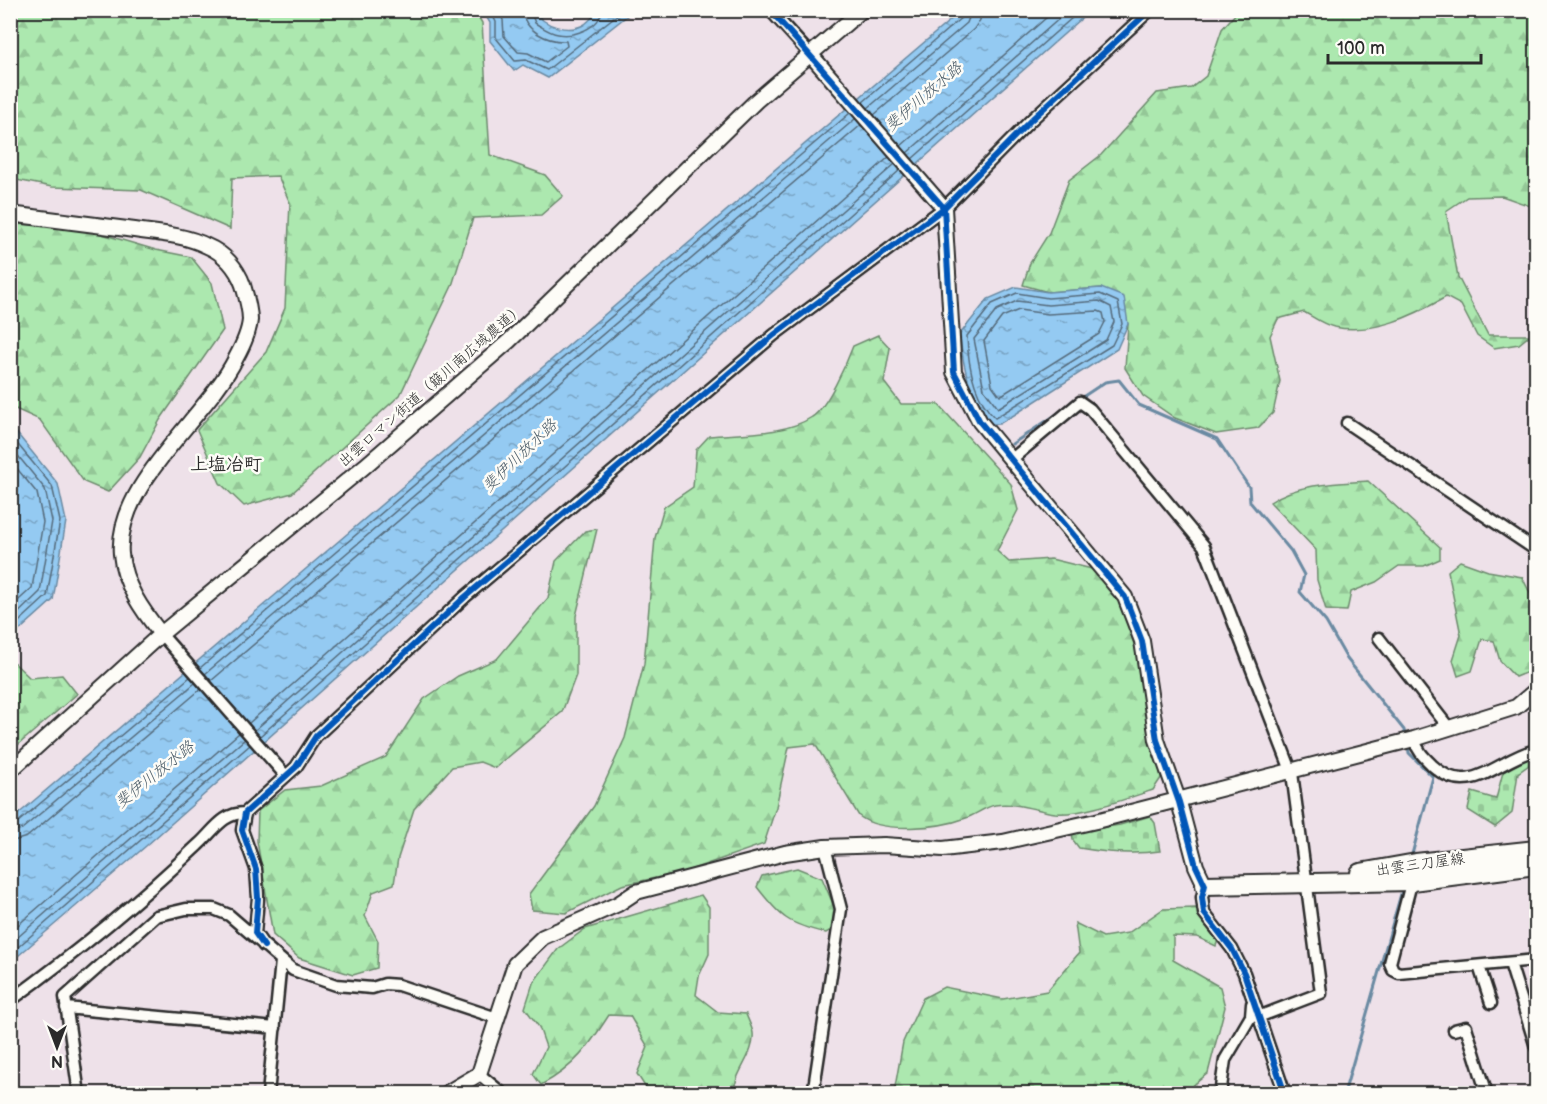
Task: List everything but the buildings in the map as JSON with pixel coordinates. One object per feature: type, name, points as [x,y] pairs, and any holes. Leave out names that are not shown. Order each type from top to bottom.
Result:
[{"type":"main road","name":"出雲三刀屋線","points":[[1414,872],[1536,850]]},
{"type":"main road","name":"出雲三刀屋線","points":[[1205,885],[1305,882],[1414,872],[1536,865]]},
{"type":"street","points":[[771,10],[928,193],[944,208],[954,372],[981,422],[1125,597],[1142,641],[1157,740],[1179,802],[1196,866],[1205,885],[1202,897],[1204,913],[1232,949],[1285,1094]]},
{"type":"street","name":"出雲ロマン街道（簸川南広域農道）","points":[[10,771],[161,634],[365,466],[509,341],[756,101],[862,10]]},
{"type":"street","points":[[264,946],[255,933],[258,898],[256,869],[242,830],[245,813],[296,766],[316,736],[465,597],[774,335],[944,208],[1031,120],[1150,10]]},
{"type":"street","points":[[10,214],[169,235],[207,246],[226,258],[239,274],[250,320],[242,346],[228,375],[146,478],[131,505],[124,529],[121,553],[133,594],[161,634],[286,776]]},
{"type":"street","points":[[1012,459],[1080,402],[1090,409],[1204,546],[1292,772],[1321,993],[1258,1017]]},
{"type":"street","points":[[1347,423],[1536,550]]},
{"type":"street","points":[[1378,638],[1449,728]]},
{"type":"street","points":[[445,1094],[479,1074],[515,963],[543,937],[618,904],[636,892],[785,852],[825,847],[884,845],[943,849],[1003,842],[1179,802],[1414,739],[1516,707],[1536,690]]},
{"type":"street","points":[[1414,739],[1419,752],[1432,765],[1459,781],[1483,775],[1536,750]]},
{"type":"street","points":[[10,1001],[73,956],[200,844],[221,820],[232,813],[245,813]]},
{"type":"street","points":[[813,1094],[841,909],[825,847]]},
{"type":"street","points":[[1414,872],[1390,963],[1392,970],[1399,973],[1536,960]]},
{"type":"street","points":[[79,1094],[65,997],[156,916],[186,909],[214,909],[229,915],[293,970],[336,985],[372,988],[385,984],[398,985],[497,1018]]},
{"type":"street","points":[[268,1094],[281,961]]},
{"type":"street","points":[[1510,963],[1536,1047]]},
{"type":"street","points":[[1479,966],[1491,1003]]},
{"type":"street","points":[[1220,1094],[1225,1060],[1251,1016],[1252,1001]]},
{"type":"street","points":[[66,1008],[275,1029]]},
{"type":"street","points":[[1454,1030],[1466,1027],[1487,1094]]},
{"type":"street","points":[[479,1074],[503,1094]]},
{"type":"street","points":[[21,1094],[43,1094]]},
{"type":"green space","points":[[10,11],[475,11],[482,23],[490,155],[545,175],[563,196],[541,215],[473,218],[452,286],[400,395],[292,493],[244,506],[220,483],[197,430],[266,352],[285,308],[290,203],[278,176],[232,178],[230,229],[141,190],[52,187],[11,179]]},
{"type":"green space","points":[[1238,11],[1536,11],[1536,208],[1502,196],[1467,197],[1446,211],[1458,277],[1488,335],[1530,335],[1519,344],[1494,348],[1477,336],[1461,305],[1446,297],[1406,317],[1363,328],[1349,329],[1330,326],[1304,312],[1278,319],[1270,336],[1280,381],[1273,413],[1258,428],[1216,434],[1175,418],[1143,396],[1125,368],[1128,324],[1101,288],[1048,292],[1023,285],[1030,263],[1049,233],[1069,180],[1101,155],[1157,93],[1191,88],[1206,76],[1222,29]]},
{"type":"green space","points":[[11,224],[78,227],[156,250],[191,257],[212,283],[223,330],[160,420],[140,457],[108,492],[84,482],[40,420],[11,407]]},
{"type":"green space","points":[[878,335],[890,348],[884,382],[901,404],[938,404],[1011,484],[1018,510],[997,551],[1009,562],[1051,559],[1096,570],[1121,598],[1144,680],[1161,778],[1153,790],[1077,812],[1055,813],[1003,804],[988,807],[955,822],[927,827],[896,827],[869,822],[859,816],[815,744],[789,747],[776,807],[764,844],[684,872],[622,885],[566,913],[532,910],[529,894],[594,806],[625,738],[644,664],[655,538],[664,507],[693,487],[696,450],[709,436],[776,430],[801,423],[812,417],[830,395],[853,346]]},
{"type":"green space","points":[[1368,481],[1440,547],[1440,559],[1424,566],[1399,566],[1376,582],[1351,592],[1347,611],[1326,610],[1317,580],[1316,550],[1270,502],[1304,488]]},
{"type":"green space","points":[[597,529],[576,616],[576,675],[562,712],[495,768],[480,762],[452,767],[414,809],[398,858],[394,884],[373,892],[365,916],[378,941],[377,968],[353,975],[299,958],[273,935],[257,841],[258,811],[285,790],[321,786],[386,757],[424,699],[458,676],[497,659],[548,598],[556,561],[585,531]]},
{"type":"green space","points":[[1460,561],[1488,571],[1522,577],[1535,603],[1535,669],[1515,677],[1500,661],[1494,641],[1482,639],[1472,671],[1458,676],[1453,660],[1461,635],[1448,571]]},
{"type":"green space","points":[[10,659],[30,678],[62,675],[77,694],[11,751]]},
{"type":"green space","points":[[1535,755],[1536,760],[1518,773],[1512,813],[1495,827],[1468,810],[1472,792],[1496,799],[1503,772]]},
{"type":"green space","points":[[1150,816],[1155,823],[1160,851],[1129,853],[1100,851],[1079,848],[1073,840],[1072,832],[1120,825]]},
{"type":"green space","points":[[797,868],[822,878],[836,911],[836,927],[826,933],[794,923],[786,918],[757,887],[762,876]]},
{"type":"green space","points":[[701,895],[709,907],[709,954],[699,976],[696,995],[718,1012],[746,1014],[753,1033],[751,1049],[737,1078],[734,1093],[649,1093],[637,1074],[648,1047],[630,1016],[609,1015],[580,1055],[563,1071],[541,1085],[533,1074],[546,1047],[539,1027],[525,1008],[533,983],[558,949],[585,929]]},
{"type":"green space","points":[[1196,908],[1218,940],[1216,946],[1197,937],[1173,936],[1173,960],[1220,987],[1225,1007],[1208,1073],[1184,1093],[899,1094],[895,1087],[903,1042],[923,998],[944,987],[1003,999],[1047,991],[1079,953],[1075,923],[1103,937],[1128,933],[1163,909]]},
{"type":"water","points":[[483,11],[535,11],[544,21],[564,28],[579,27],[599,11],[623,11],[628,15],[548,78],[523,65],[514,71],[490,41],[490,23]]},
{"type":"water","name":"斐伊川放水路","points":[[961,11],[1090,11],[146,846],[11,962],[10,821]]},
{"type":"water","points":[[1016,287],[1048,292],[1101,288],[1124,297],[1128,324],[1117,349],[999,424],[990,424],[977,402],[969,381],[963,360],[960,334],[988,299]]},
{"type":"water","points":[[11,426],[58,484],[66,521],[53,600],[13,636],[10,634]]},
{"type":"waterway","points":[[1078,400],[1105,382],[1119,380],[1139,405],[1217,439],[1249,487],[1250,502],[1291,551],[1304,575],[1300,592],[1326,622],[1347,659],[1404,730],[1405,736]]},
{"type":"waterway","points":[[1012,444],[1063,410]]},
{"type":"waterway","points":[[1408,745],[1409,753],[1433,777],[1411,858]]},
{"type":"waterway","points":[[1344,1094],[1403,887]]},
{"type":"cycle path","points":[[770,10],[944,208],[954,372],[980,422],[1125,597],[1142,641],[1157,740],[1179,802],[1196,866],[1205,885],[1202,897],[1204,913],[1232,949],[1244,973],[1285,1094]]},
{"type":"cycle path","points":[[264,946],[255,933],[258,898],[256,869],[242,830],[245,813],[296,767],[316,736],[465,597],[774,335],[944,208],[1031,120],[1150,10]]},
{"type":"district","name":"上塩冶町","points":[[226,464]]}]
